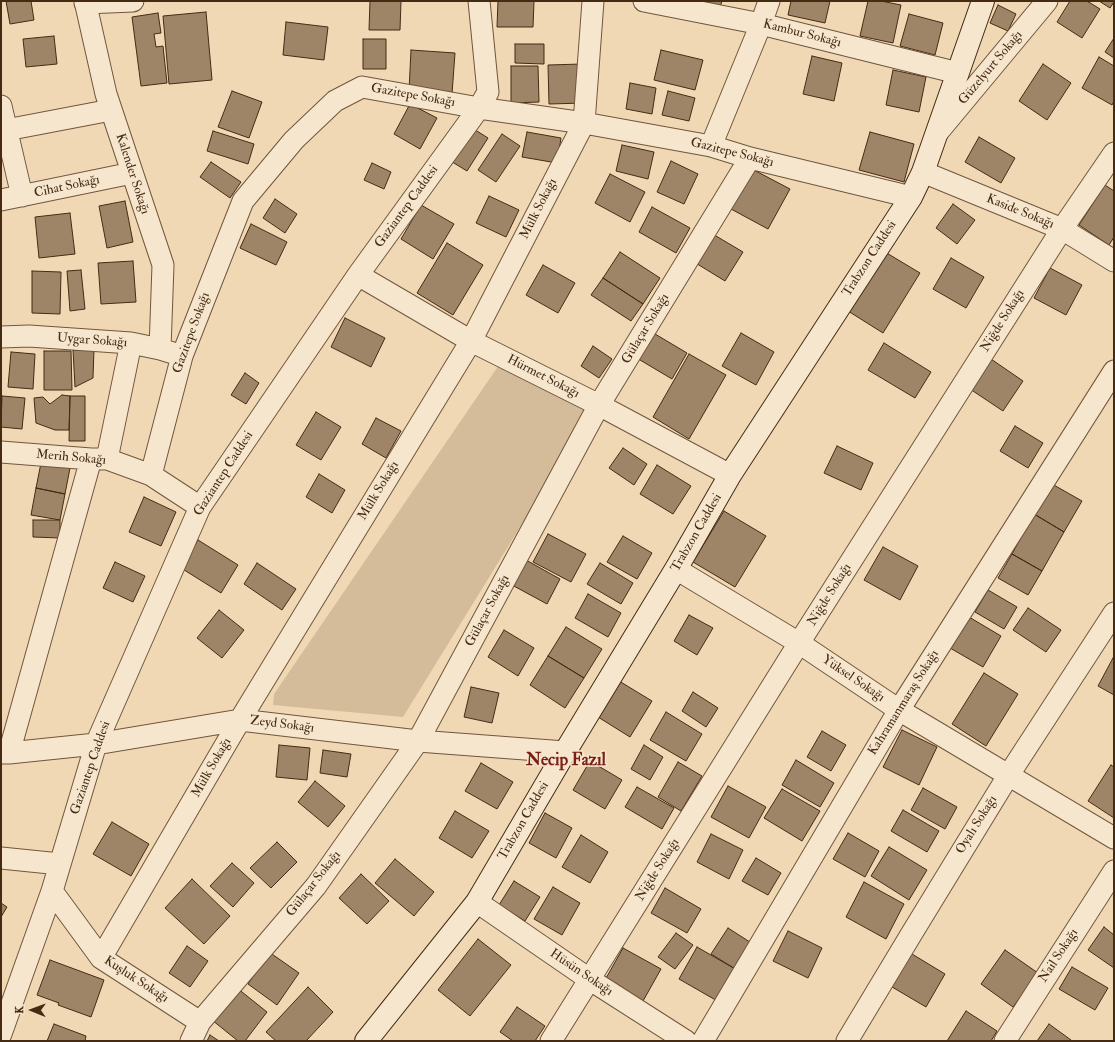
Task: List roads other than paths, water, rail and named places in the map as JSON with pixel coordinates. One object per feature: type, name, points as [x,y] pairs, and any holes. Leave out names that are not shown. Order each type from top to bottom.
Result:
[{"type":"main road","name":"Trabzon Caddesi","points":[[366,1041],[477,902],[565,752],[676,569],[730,475],[911,197],[923,172],[983,1]]},
{"type":"street","points":[[85,2],[133,1]]},
{"type":"street","name":"Gaziantep Caddesi","points":[[1,1034],[52,891],[96,744],[200,507],[358,275],[479,108],[488,92],[479,1]]},
{"type":"street","name":"Mülk Sokağı","points":[[101,958],[240,720],[471,341],[584,123],[593,1]]},
{"type":"street","name":"Kambur Sokağı","points":[[644,1],[761,24],[958,73]]},
{"type":"street","points":[[711,146],[769,1]]},
{"type":"street","name":"Güzelyurt Sokağı","points":[[935,136],[1047,1]]},
{"type":"street","name":"Kalender Sokağı","points":[[85,2],[106,94],[163,266],[160,349]]},
{"type":"street","name":"Gazitepe Sokağı","points":[[151,475],[182,356],[243,201],[294,140],[334,101],[362,87],[479,108],[584,123],[711,146],[750,158],[911,197]]},
{"type":"street","points":[[1,106],[4,131],[22,196]]},
{"type":"street","points":[[4,131],[111,110]]},
{"type":"street","name":"Niğde Sokağı","points":[[551,1041],[800,643],[1062,229],[1114,153]]},
{"type":"street","name":"Gülaçar Sokağı","points":[[191,1041],[200,1022],[316,886],[418,741],[599,405],[750,158]]},
{"type":"street","name":"Kaside Sokağı","points":[[923,172],[1062,229],[1114,261]]},
{"type":"street","name":"Cihat Sokağı","points":[[1,200],[132,173]]},
{"type":"street","name":"Hürmet Sokağı","points":[[358,275],[471,341],[599,405],[730,475]]},
{"type":"street","name":"Uygar Sokağı","points":[[1,337],[29,336],[131,343],[160,349],[182,356]]},
{"type":"street","points":[[5,753],[99,459],[131,343]]},
{"type":"street","name":"Kahramanmaraş Sokağı","points":[[704,1041],[899,710],[1114,371]]},
{"type":"street","name":"Merih Sokağı","points":[[1,452],[99,459],[151,475],[200,507]]},
{"type":"street","name":"Yüksel Sokağı","points":[[676,569],[800,643],[899,710],[1114,838]]},
{"type":"street","name":"Oyalı Sokağı","points":[[847,1041],[1008,776],[1114,614]]},
{"type":"street","name":"Zeyd Sokağı","points":[[5,753],[96,744],[240,720],[418,741],[565,752]]},
{"type":"street","points":[[1,858],[60,864]]},
{"type":"street","name":"Nail Sokağı","points":[[1005,1041],[1114,871]]},
{"type":"street","name":"Kuşluk Sokağı","points":[[52,891],[101,958],[200,1022]]},
{"type":"street","name":"Hüsün Sokağı","points":[[477,902],[589,979],[686,1041]]},
{"type":"district","name":"Necip Fazıl","points":[[566,761]]}]
